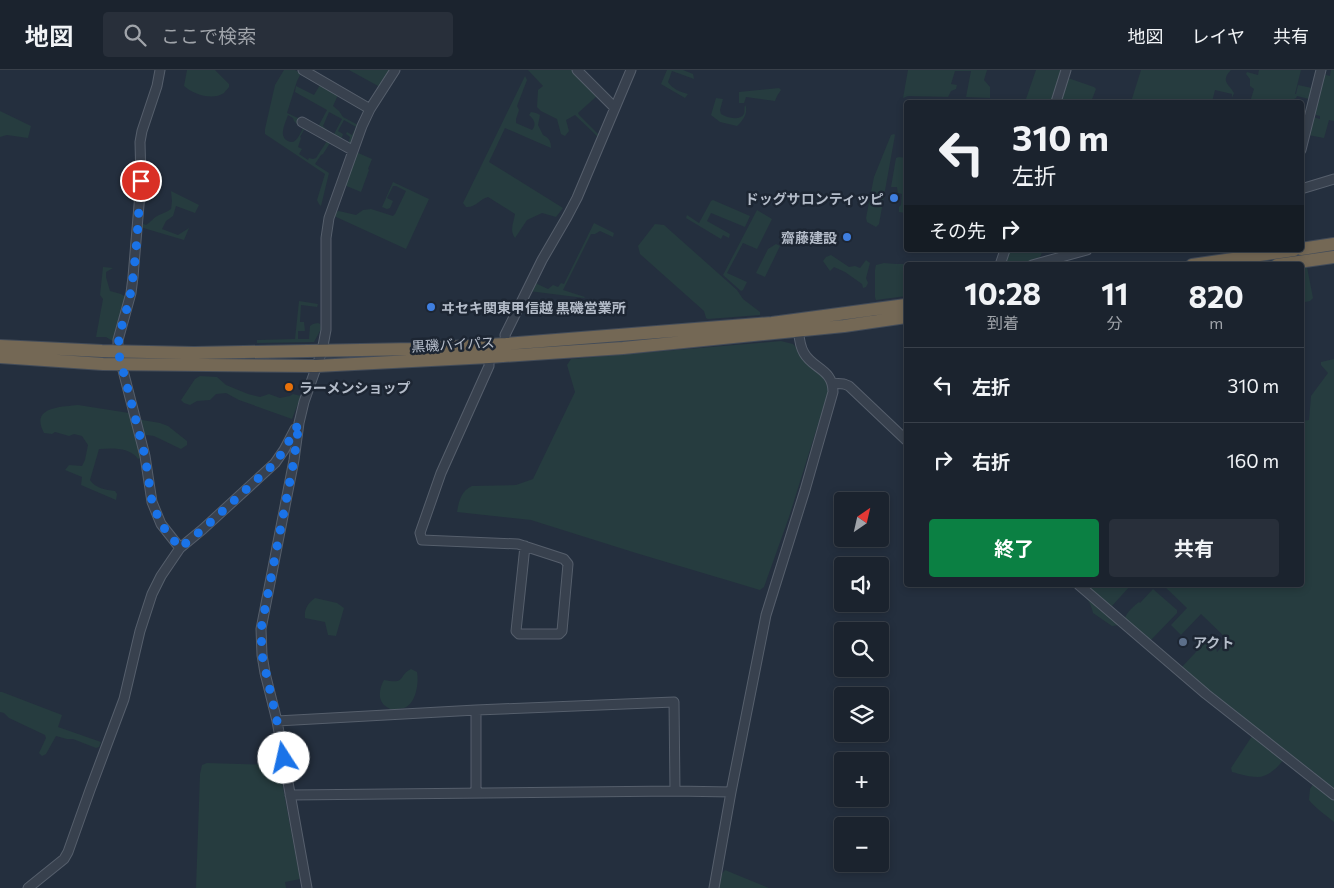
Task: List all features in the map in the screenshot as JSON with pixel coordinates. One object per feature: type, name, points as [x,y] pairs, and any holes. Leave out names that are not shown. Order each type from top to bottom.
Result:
[{"type":"highway","points":[[1304,249],[1334,244]]},
{"type":"highway","points":[[1212,262],[1280,252]]},
{"type":"highway","points":[[1298,262],[1334,257]]},
{"type":"highway","name":"黒磯バイパス","points":[[0,357],[122,364],[316,366],[489,357],[623,348],[798,325],[904,306]]},
{"type":"highway","name":"黒磯バイパス","points":[[0,346],[194,353],[414,349],[673,331],[798,325],[844,326],[904,317]]},
{"type":"street","points":[[160,70],[141,137],[141,181],[133,277],[118,340],[118,351],[145,456],[152,502],[161,524],[180,548]]},
{"type":"street","points":[[303,70],[370,109]]},
{"type":"street","points":[[307,888],[277,721],[262,655],[261,629],[294,460],[299,423],[304,402],[322,351],[326,330],[326,238],[329,218],[352,150],[370,109],[396,70]]},
{"type":"street","points":[[577,70],[615,108]]},
{"type":"street","points":[[506,344],[505,335],[542,260],[577,198],[631,70]]},
{"type":"street","points":[[1057,100],[1066,70]]},
{"type":"street","points":[[1304,137],[1320,70]]},
{"type":"street","points":[[302,122],[352,150]]},
{"type":"street","points":[[1304,188],[1334,179]]},
{"type":"street","points":[[1043,262],[1080,252]]},
{"type":"street","points":[[714,888],[766,615],[832,399],[832,383],[827,374],[804,353],[798,325]]},
{"type":"street","points":[[489,357],[489,366],[442,473],[420,533],[422,540],[518,544],[525,546],[564,559],[568,564],[562,631],[559,634],[518,634],[516,631],[525,546]]},
{"type":"street","points":[[832,383],[849,386],[904,438]]},
{"type":"street","points":[[28,888],[64,859],[68,852],[124,699],[140,631],[152,594],[161,576],[180,548],[275,463],[299,423]]},
{"type":"street","points":[[1081,587],[1206,694],[1334,795]]},
{"type":"street","points":[[277,721],[674,702],[675,791]]},
{"type":"street","points":[[476,710],[476,793]]},
{"type":"street","points":[[290,795],[731,792]]},
{"type":"green space","points":[[187,70],[215,70],[229,84],[229,87],[224,93],[214,96],[203,96],[192,92],[184,86]]},
{"type":"green space","points":[[284,70],[295,70],[301,73],[287,113],[300,119],[297,124],[288,115],[283,130],[284,138],[287,141],[293,142],[298,138],[304,127],[298,147],[302,149],[299,154],[308,160],[309,158],[316,158],[327,141],[330,143],[315,164],[329,173],[321,206],[317,200],[325,174],[265,134],[275,85]]},
{"type":"green space","points":[[349,70],[391,70],[380,87]]},
{"type":"green space","points":[[528,70],[574,70],[598,95],[578,113],[600,136],[599,138],[575,115],[566,120],[569,131],[565,136],[561,134],[557,119],[537,107],[538,90],[543,86]]},
{"type":"green space","points":[[667,70],[683,70],[693,74],[694,79],[672,71],[668,82],[674,88],[688,94],[685,98],[661,84]]},
{"type":"green space","points":[[908,70],[987,70],[984,80],[990,87],[990,98],[966,97],[971,71],[955,71],[951,84],[957,85],[956,89],[951,91],[948,97],[908,96],[903,98]]},
{"type":"green space","points":[[1036,70],[1060,70],[1062,73],[1052,99],[1026,99]]},
{"type":"green space","points":[[1141,70],[1231,70],[1226,80],[1234,93],[1232,98],[1232,94],[1215,90],[1212,100],[1132,100]]},
{"type":"green space","points":[[1259,70],[1301,70],[1295,94],[1298,85],[1312,88],[1309,99],[1297,96],[1294,100],[1251,100],[1254,89],[1250,86],[1250,79],[1246,74],[1247,72],[1258,75]]},
{"type":"green space","points":[[1331,70],[1334,70],[1334,121],[1329,120],[1324,138],[1308,135],[1313,117],[1320,119],[1320,116],[1316,115],[1314,110],[1323,74],[1330,76]]},
{"type":"green space","points":[[525,76],[527,80],[517,106],[519,110],[516,123],[532,130],[534,122],[529,115],[531,112],[540,115],[538,125],[543,135],[551,143],[551,148],[505,128],[489,162],[563,208],[556,217],[542,213],[527,220],[515,238],[512,229],[515,214],[488,197],[469,207],[466,207],[463,203]]},
{"type":"green space","points":[[1068,78],[1094,87],[1096,89],[1092,100],[1059,100]]},
{"type":"green space","points":[[320,85],[338,95],[333,106],[343,117],[358,125],[351,143],[348,144],[350,137],[346,134],[347,132],[352,135],[356,127],[344,120],[338,131],[343,134],[341,140],[333,136],[342,119],[329,112],[323,126],[328,131],[318,127],[327,110],[295,92],[296,86],[314,95]]},
{"type":"green space","points":[[779,88],[781,90],[775,101],[746,97],[744,103],[739,103],[739,92]]},
{"type":"green space","points":[[716,98],[723,99],[720,110],[721,114],[730,118],[740,118],[744,114],[745,105],[745,115],[737,126],[720,122],[711,115]]},
{"type":"green space","points":[[0,111],[31,126],[28,138],[7,135],[0,137]]},
{"type":"green space","points":[[894,134],[879,224],[876,227],[867,222],[866,218],[874,177],[891,135]]},
{"type":"green space","points":[[356,152],[372,159],[361,192],[344,185]]},
{"type":"green space","points":[[896,158],[904,158],[904,213],[899,212],[902,194],[898,193],[897,187],[891,187]]},
{"type":"green space","points":[[393,182],[429,199],[406,249],[334,216],[335,212],[339,211],[356,215],[363,210],[371,209],[393,216],[406,191],[393,186],[387,198],[393,201],[390,208],[382,207]]},
{"type":"green space","points":[[171,191],[199,205],[195,213],[176,206],[173,216],[166,221],[162,229],[178,235],[189,228],[184,240],[140,227],[141,223],[146,225],[157,216],[171,209]]},
{"type":"green space","points":[[713,200],[750,216],[745,227],[711,213],[707,221],[730,234],[729,238],[723,235],[721,239],[686,218],[687,215],[699,223]]},
{"type":"green space","points":[[757,210],[772,219],[757,249],[743,243],[727,273],[747,282],[741,291],[723,275]]},
{"type":"green space","points":[[594,223],[614,233],[613,237],[600,231],[591,234],[563,290],[585,297],[529,291],[533,282],[548,289],[553,285],[558,287],[561,283],[564,284]]},
{"type":"green space","points":[[655,224],[664,225],[737,290],[743,299],[760,312],[760,315],[706,318],[704,311],[640,254],[638,246]]},
{"type":"green space","points":[[776,244],[780,246],[765,277],[756,273],[768,249]]},
{"type":"green space","points":[[1006,252],[1042,252],[1039,260],[1032,262],[1004,262]]},
{"type":"green space","points":[[831,255],[849,267],[855,266],[860,268],[866,260],[870,263],[866,287],[863,288],[862,284],[834,267],[830,271],[823,261]]},
{"type":"green space","points":[[884,263],[904,264],[904,296],[876,300],[876,265]]},
{"type":"green space","points":[[103,267],[113,268],[106,272],[110,291],[127,298],[114,342],[106,337],[96,337],[103,299],[100,295]]},
{"type":"green space","points":[[1304,267],[1307,267],[1313,298],[1304,302]]},
{"type":"green space","points":[[299,301],[318,304],[317,307],[301,305],[300,322],[304,322],[305,331],[298,331],[298,339],[309,339],[310,326],[320,324],[321,329],[314,342],[257,343],[257,340],[295,339]]},
{"type":"green space","points":[[781,341],[793,344],[825,379],[829,389],[789,517],[764,587],[760,590],[531,520],[457,512],[463,494],[472,486],[516,485],[533,479],[575,392],[567,365],[571,359]]},
{"type":"green space","points":[[1334,359],[1334,822],[1309,800],[1310,789],[1317,778],[1315,773],[1289,753],[1267,775],[1257,777],[1232,772],[1231,768],[1256,730],[1181,668],[1210,637],[1215,642],[1217,652],[1228,640],[1201,614],[1181,635],[1171,625],[1187,608],[1165,587],[1304,587],[1304,421],[1309,420],[1311,396],[1328,373],[1321,365],[1321,362]]},
{"type":"green space","points":[[200,376],[217,377],[226,385],[260,397],[269,394],[280,398],[293,394],[301,396],[292,419],[239,400],[226,393],[216,394],[210,400],[197,401],[190,405],[184,403],[181,400],[195,379]]},
{"type":"green space","points":[[78,405],[129,413],[142,420],[160,423],[168,426],[187,441],[187,445],[181,449],[154,436],[138,434],[142,457],[138,459],[126,450],[99,449],[90,480],[98,487],[115,491],[117,494],[116,500],[81,485],[82,477],[65,470],[69,465],[82,466],[85,460],[88,445],[82,436],[74,434],[69,436],[55,432],[52,434],[44,433],[41,418],[44,413],[56,408]]},
{"type":"green space","points":[[1076,587],[1129,587],[1111,607],[1120,622],[1119,625],[1112,626],[1093,613],[1091,605]]},
{"type":"green space","points":[[1153,589],[1177,610],[1177,613],[1150,641],[1125,618],[1131,609],[1140,603]]},
{"type":"green space","points":[[315,598],[337,603],[344,608],[336,636],[328,635],[325,622],[305,618],[307,606]]},
{"type":"green space","points":[[411,669],[417,672],[418,677],[414,698],[408,706],[392,710],[384,705],[380,699],[380,689],[384,680],[399,680]]},
{"type":"green space","points":[[0,692],[62,715],[58,727],[101,742],[99,747],[96,748],[73,739],[56,736],[46,754],[42,756],[39,753],[46,738],[45,735],[0,712]]},
{"type":"green space","points":[[207,763],[277,765],[281,777],[300,879],[285,882],[286,888],[196,888],[200,774],[202,765]]},
{"type":"green space","points":[[725,870],[769,888],[718,888],[720,876]]},
{"type":"place","name":"ドッグサロンティッピ","points":[[894,198]]},
{"type":"place","name":"齋藤建設","points":[[847,237]]},
{"type":"place","name":"ヰセキ関東甲信越 黒磯営業所","points":[[431,307]]},
{"type":"place","name":"ラーメンショップ","points":[[289,387]]},
{"type":"place","name":"アクト","points":[[1183,642]]},
{"type":"route","points":[[141,181],[131,293],[118,340],[118,351],[145,456],[152,502],[161,524],[180,548],[275,463],[299,423],[294,460],[261,629],[262,655],[284,758]]}]
